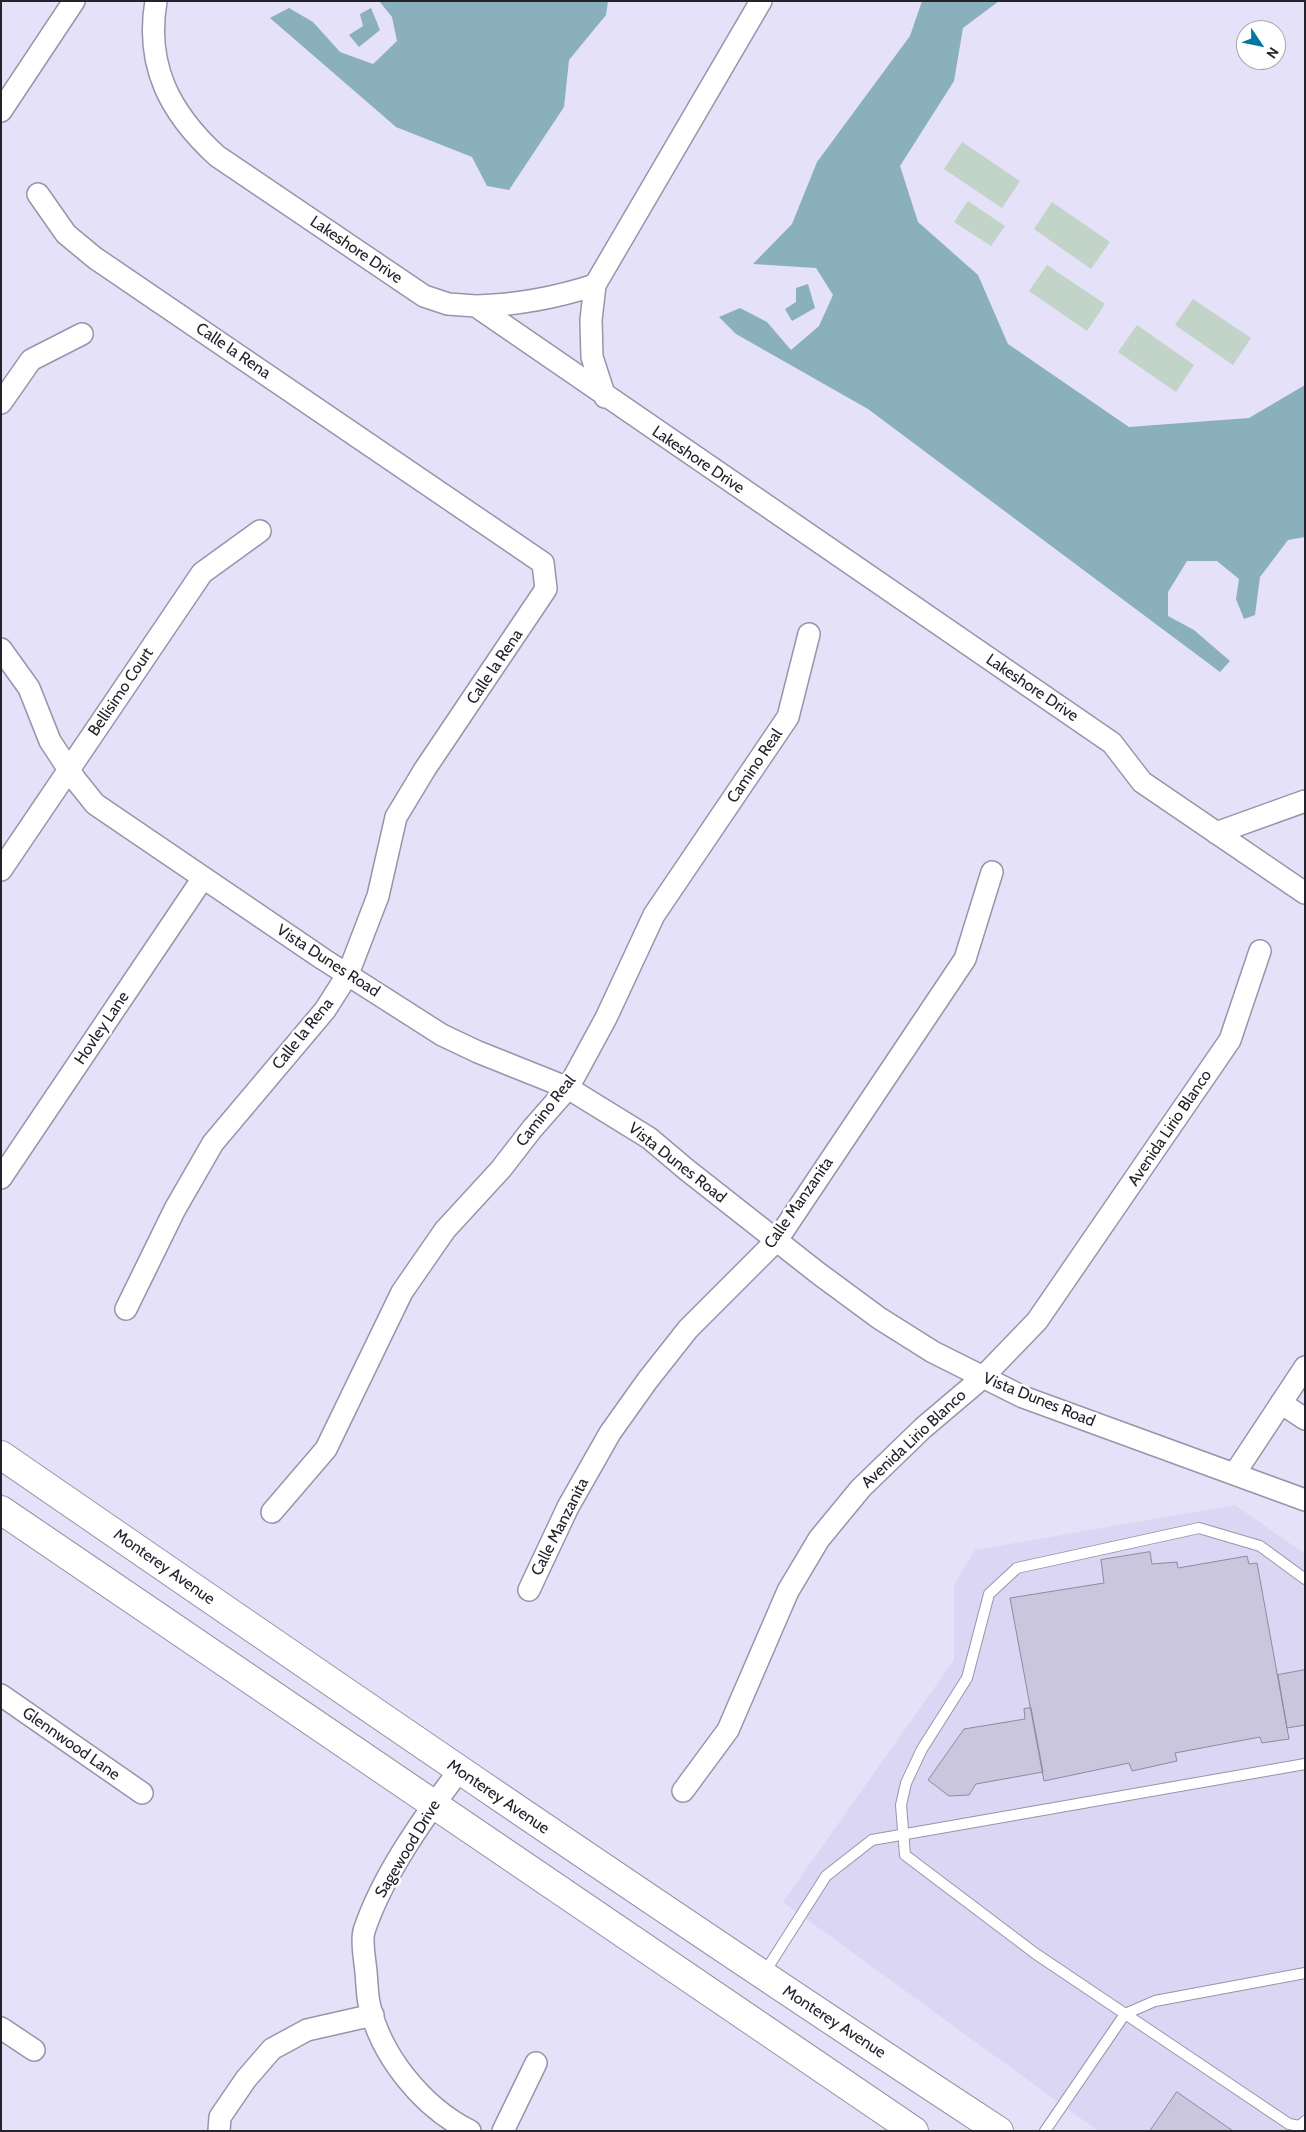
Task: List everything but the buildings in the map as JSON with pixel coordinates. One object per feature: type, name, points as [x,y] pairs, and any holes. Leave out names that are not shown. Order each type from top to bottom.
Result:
[{"type":"main road","name":"Monterey Avenue","points":[[1,1455],[459,1771],[762,1976],[999,2131]]},
{"type":"main road","points":[[1,1510],[914,2131]]},
{"type":"street","points":[[1,111],[74,1]]},
{"type":"street","name":"Lakeshore Drive","points":[[156,1],[153,17],[154,53],[163,85],[175,110],[196,137],[225,161],[424,296],[448,304],[476,306],[1112,743],[1142,782],[1305,894]]},
{"type":"street","points":[[606,397],[592,357],[591,320],[595,285],[761,1]]},
{"type":"street","name":"Calle la Rena","points":[[38,194],[66,234],[96,258],[543,563],[546,590],[425,769],[396,817],[378,896],[348,974],[325,1010],[213,1143],[175,1209],[126,1309]]},
{"type":"street","points":[[476,306],[516,305],[558,297],[595,285]]},
{"type":"street","points":[[1,403],[31,360],[82,334]]},
{"type":"street","name":"Bellisimo Court","points":[[1,870],[202,573],[260,532]]},
{"type":"street","name":"Camino Real","points":[[272,1512],[326,1449],[402,1292],[445,1230],[501,1169],[568,1088],[606,1018],[654,915],[788,718],[809,634]]},
{"type":"street","name":"Vista Dunes Road","points":[[1,649],[29,688],[50,741],[95,804],[348,974],[442,1035],[478,1052],[568,1088],[649,1138],[776,1240],[879,1318],[934,1352],[982,1378],[1023,1397],[1305,1500]]},
{"type":"street","points":[[1216,833],[1305,801]]},
{"type":"street","name":"Calle Manzanita","points":[[529,1590],[568,1507],[610,1433],[647,1381],[688,1329],[776,1240],[965,959],[992,872]]},
{"type":"street","name":"Hovley Lane","points":[[1,1178],[203,878]]},
{"type":"street","name":"Avenida Lirio Blanco","points":[[683,1791],[728,1730],[788,1592],[819,1539],[861,1488],[923,1428],[982,1378],[1037,1321],[1230,1040],[1260,951]]},
{"type":"street","points":[[1235,1474],[1305,1367]]},
{"type":"street","points":[[1281,1404],[1305,1419]]},
{"type":"street","name":"Glennwood Lane","points":[[1,1695],[142,1793]]},
{"type":"street","name":"Sagewood Drive","points":[[459,1771],[433,1805],[380,1892],[364,1933],[369,2004],[387,2051],[415,2088],[454,2123],[470,2131]]},
{"type":"street","points":[[219,2131],[220,2117],[246,2080],[272,2049],[307,2030],[373,2014]]},
{"type":"street","points":[[1,2028],[34,2050]]},
{"type":"street","points":[[503,2131],[536,2063]]},
{"type":"lane","points":[[1305,1579],[1260,1546],[1199,1528],[1017,1568],[989,1594],[967,1678],[922,1748],[906,1784],[901,1805],[905,1855],[1036,1954],[1289,2124],[1300,2126],[1305,2122]]},
{"type":"lane","points":[[762,1976],[826,1876],[872,1840],[1305,1764]]},
{"type":"lane","points":[[1045,2131],[1125,2014],[1155,2001],[1305,1973]]},
{"type":"shaded area","points":[[1235,1505],[1305,1554],[1305,2131],[1098,2131],[783,1902],[954,1660],[954,1585],[975,1550]]},
{"type":"green space","points":[[962,142],[1020,181],[1002,208],[944,169]]},
{"type":"green space","points":[[968,201],[1005,226],[991,246],[954,222]]},
{"type":"green space","points":[[1052,202],[1110,242],[1091,269],[1034,229]]},
{"type":"green space","points":[[1047,265],[1105,304],[1087,331],[1029,291]]},
{"type":"green space","points":[[1193,299],[1251,338],[1233,365],[1175,325]]},
{"type":"green space","points":[[1137,325],[1194,365],[1176,392],[1118,352]]},
{"type":"water","points":[[379,1],[608,1],[606,15],[569,60],[564,107],[509,190],[487,186],[472,157],[396,127],[270,18],[289,8],[313,22],[340,52],[373,64],[397,41],[392,17]]},
{"type":"water","points":[[922,1],[999,1],[963,28],[954,81],[900,166],[918,222],[978,275],[1008,344],[1129,427],[1249,418],[1305,385],[1305,537],[1288,540],[1260,577],[1255,615],[1244,619],[1236,599],[1239,579],[1217,561],[1187,561],[1168,592],[1168,616],[1194,630],[1230,661],[1220,672],[868,409],[736,334],[719,317],[740,308],[767,322],[791,350],[819,326],[833,295],[816,268],[753,264],[792,224],[817,162],[910,36]]},
{"type":"water","points":[[371,8],[380,30],[359,47],[349,35],[363,26],[360,14]]},
{"type":"water","points":[[808,284],[815,308],[792,321],[785,309],[796,302],[796,288]]}]
